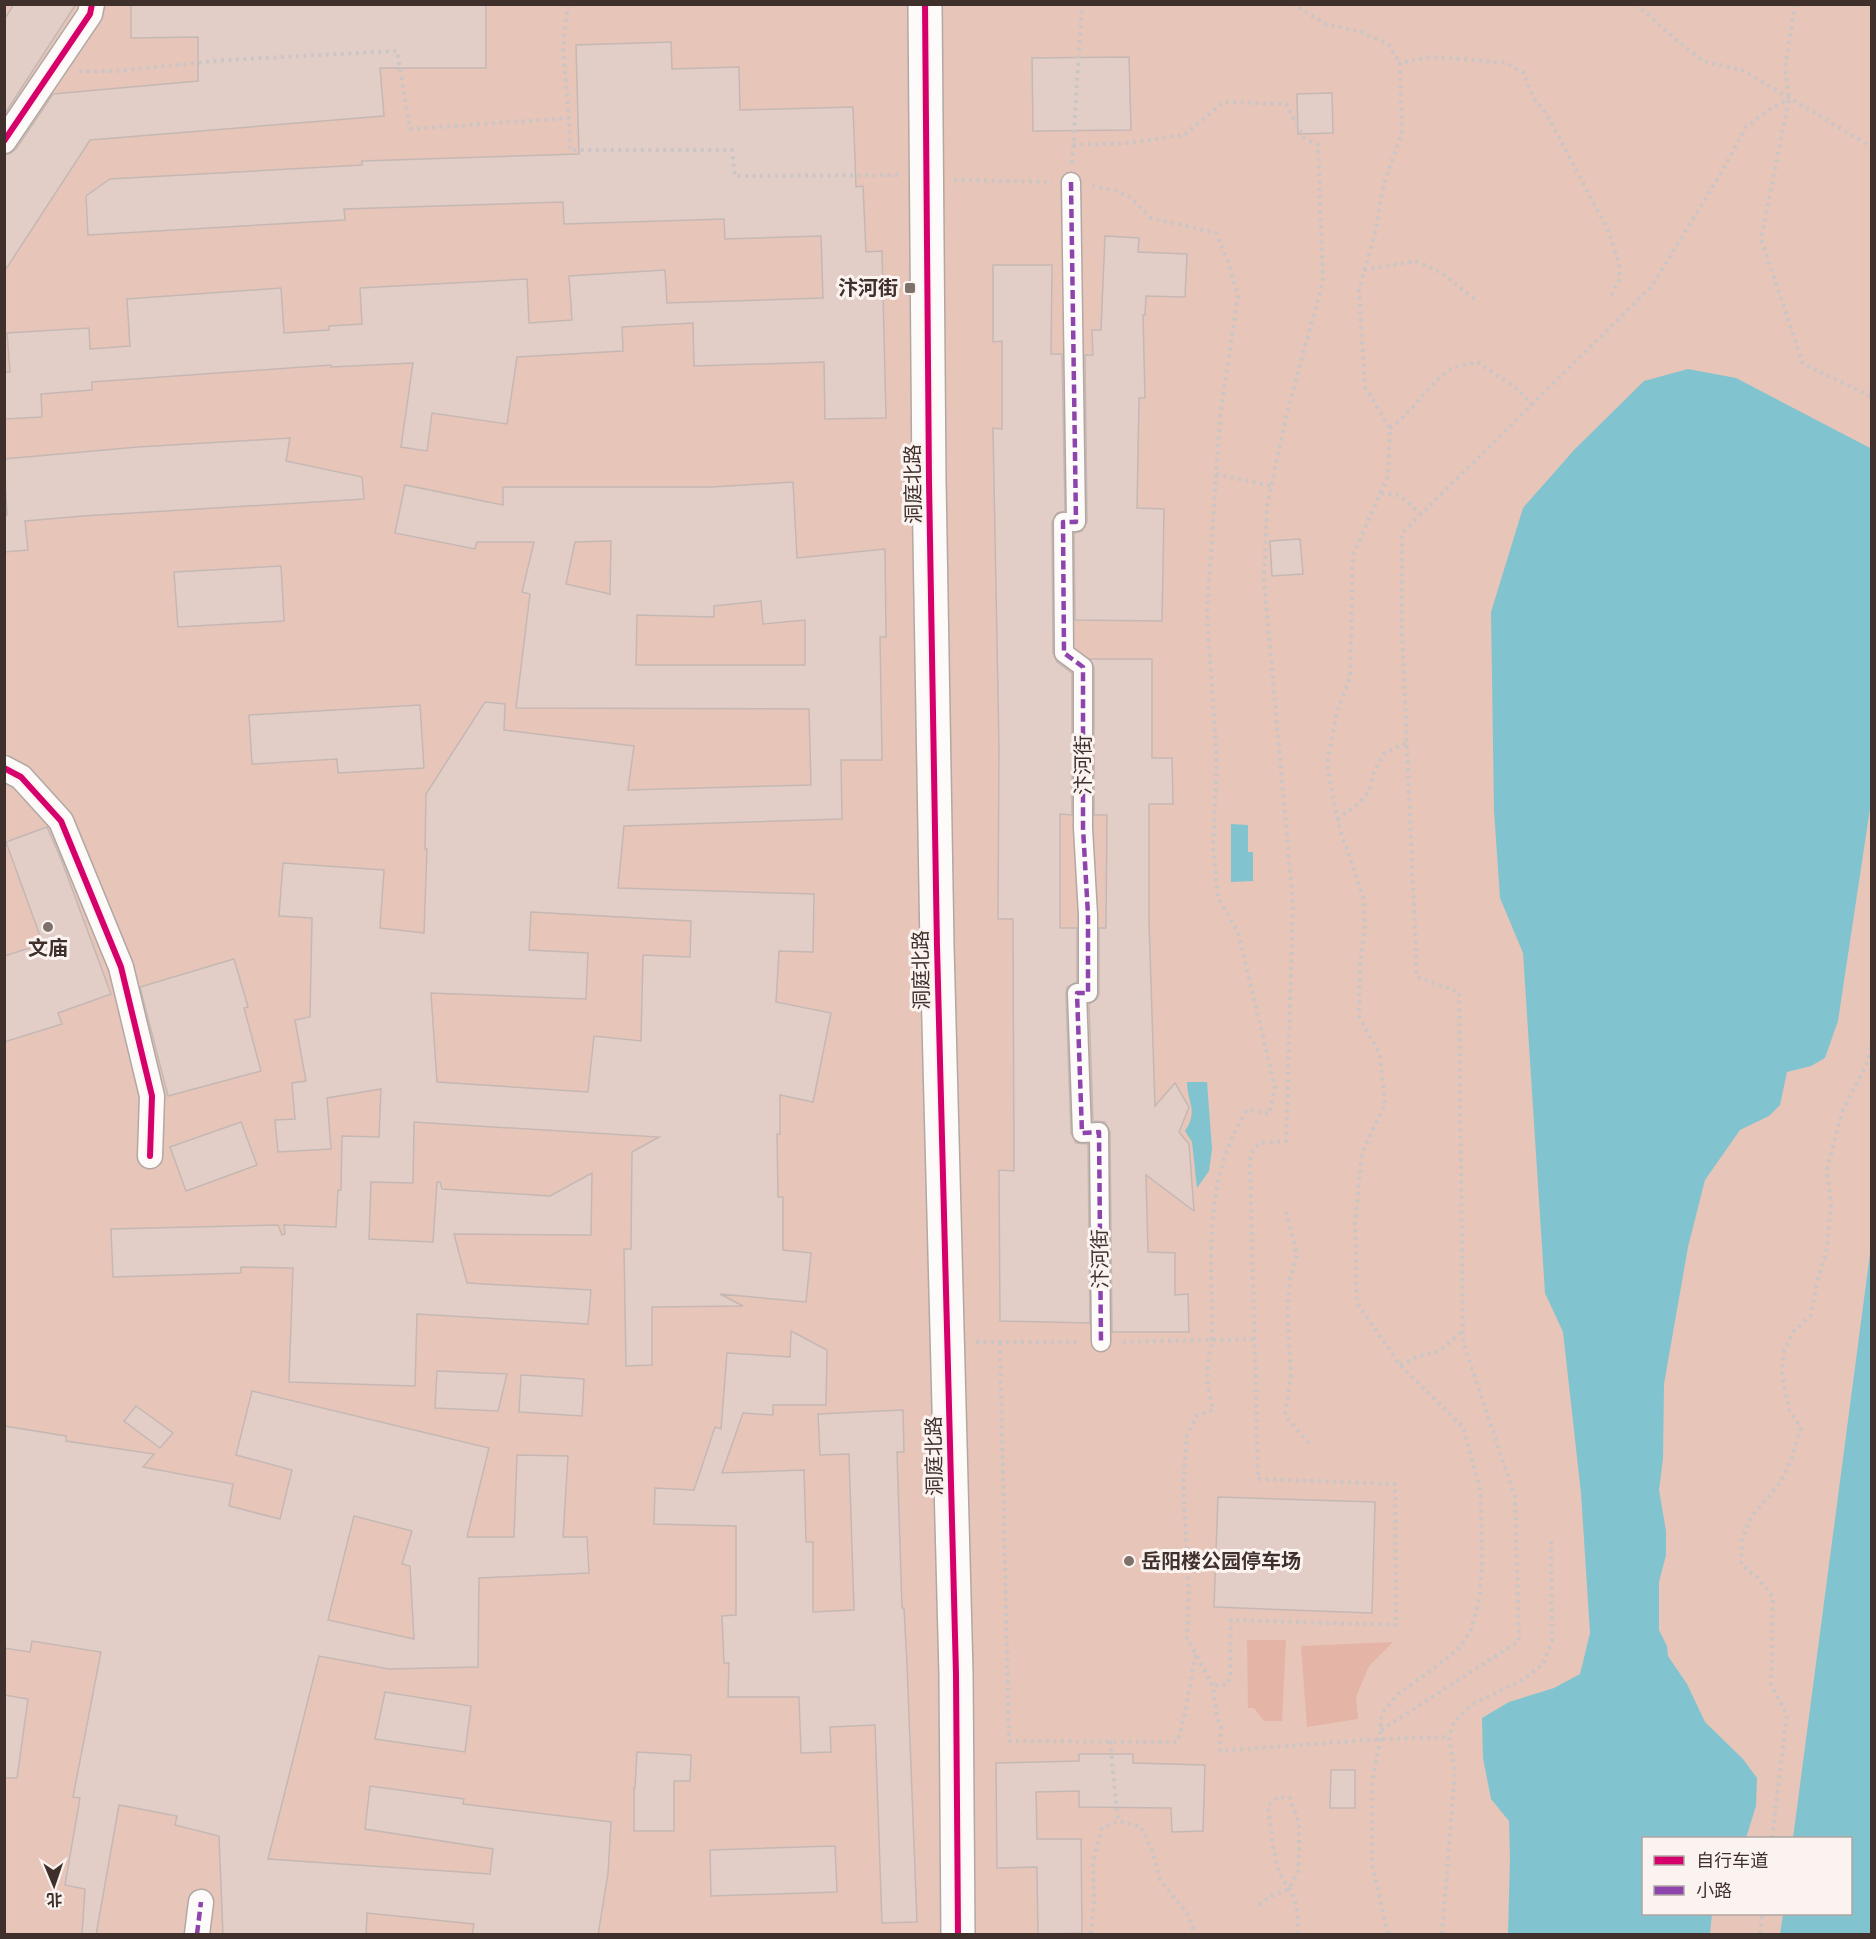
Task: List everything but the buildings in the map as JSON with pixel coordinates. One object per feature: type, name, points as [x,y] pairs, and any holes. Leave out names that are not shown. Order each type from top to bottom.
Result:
[{"type":"main road","name":"洞庭北路","points":[[925,4],[934,178],[972,1676],[974,1935]]},
{"type":"main road","name":"洞庭北路","points":[[939,4],[929,481],[937,934],[955,1650],[958,1935]]},
{"type":"street","points":[[4,141],[90,14],[92,4]]},
{"type":"street","name":"汴河街","points":[[1071,182],[1076,522],[1063,522],[1064,653],[1083,667],[1083,828],[1088,915],[1088,993],[1077,993],[1082,1133],[1098,1132],[1101,1342]]},
{"type":"street","points":[[4,768],[21,777],[61,821],[121,967],[152,1096],[150,1156]]},
{"type":"street","points":[[197,1935],[201,1902]]},
{"type":"path","points":[[568,4],[563,48],[570,150],[732,150],[735,176],[1071,182],[1114,190],[1130,197],[1151,218],[1216,233],[1228,261],[1238,296],[1220,417],[1207,612],[1217,762],[1214,858],[1218,897],[1238,932],[1275,1087],[1269,1114],[1248,1109],[1238,1123],[1221,1166],[1212,1208],[1212,1341],[1207,1373],[1213,1410],[1197,1415],[1187,1435],[1183,1486],[1188,1580],[1187,1638],[1213,1686],[1221,1727],[1221,1751],[1380,1739],[1449,1737]]},
{"type":"path","points":[[1071,182],[1082,4]]},
{"type":"path","points":[[1292,4],[1326,24],[1361,32],[1388,44],[1400,63],[1402,133],[1384,183],[1375,233],[1359,290],[1365,387],[1390,428],[1388,476],[1353,555],[1350,677],[1337,712],[1327,764],[1337,819],[1363,897],[1365,925],[1360,967],[1359,1016],[1380,1055],[1385,1105],[1362,1152],[1355,1224],[1358,1303],[1400,1365],[1462,1427],[1481,1492],[1480,1596],[1471,1630],[1461,1646],[1398,1694],[1381,1718],[1380,1739],[1372,1784],[1372,1864],[1388,1935]]},
{"type":"path","points":[[1636,4],[1703,61],[1742,70],[1872,147]]},
{"type":"path","points":[[1795,4],[1785,67],[1789,99],[1761,239],[1803,364],[1872,397]]},
{"type":"path","points":[[52,71],[117,71],[225,60],[397,51],[410,129],[568,118]]},
{"type":"path","points":[[1400,63],[1431,57],[1463,59],[1506,63],[1524,73],[1532,95],[1547,115],[1609,232],[1619,264],[1620,279],[1611,296]]},
{"type":"path","points":[[1381,1730],[1519,1641],[1515,1497],[1463,1342],[1459,992],[1417,977],[1402,632],[1402,532],[1651,287],[1720,175],[1746,127],[1768,110],[1789,99]]},
{"type":"path","points":[[1073,145],[1128,143],[1184,135],[1224,102],[1286,104],[1304,138],[1318,145],[1323,281],[1286,417],[1267,506],[1264,581],[1293,903],[1293,950],[1286,1141],[1260,1143],[1251,1153],[1258,1479],[1395,1484],[1396,1625],[1231,1620],[1230,1678],[1227,1685],[1213,1686]]},
{"type":"path","points":[[1364,270],[1416,261],[1442,273],[1478,302]]},
{"type":"path","points":[[1390,428],[1403,419],[1453,368],[1477,362],[1512,385],[1532,404]]},
{"type":"path","points":[[1216,474],[1271,486]]},
{"type":"path","points":[[1380,493],[1399,495],[1421,514]]},
{"type":"path","points":[[1337,819],[1358,804],[1368,792],[1373,774],[1384,753],[1407,743]]},
{"type":"path","points":[[1772,1837],[1787,1714],[1771,1685],[1773,1597],[1756,1576],[1741,1564],[1742,1539],[1751,1517],[1780,1483],[1791,1460],[1801,1428],[1789,1410],[1782,1373],[1784,1351],[1794,1331],[1811,1316],[1818,1278],[1826,1255],[1831,1207],[1827,1169],[1842,1112],[1868,1061],[1872,1040]]},
{"type":"path","points":[[1286,1212],[1297,1254],[1290,1279],[1287,1311],[1292,1375],[1285,1416],[1312,1447]]},
{"type":"path","points":[[1400,1365],[1416,1357],[1439,1351],[1463,1331]]},
{"type":"path","points":[[1212,1341],[1254,1339]]},
{"type":"path","points":[[1000,1342],[1009,1741],[1177,1742],[1185,1720],[1188,1687],[1196,1654]]},
{"type":"path","points":[[1442,1935],[1455,1771],[1449,1737],[1454,1722],[1471,1705],[1524,1679],[1544,1664],[1552,1641],[1551,1539]]},
{"type":"path","points":[[1110,1741],[1118,1821]]},
{"type":"path","points":[[1259,1905],[1269,1897],[1289,1889],[1298,1871],[1299,1824],[1290,1798],[1278,1797],[1268,1805],[1272,1840],[1281,1877],[1289,1889],[1295,1901],[1299,1917],[1297,1935]]},
{"type":"path","points":[[1091,1935],[1094,1903],[1093,1861],[1102,1828],[1118,1821],[1141,1827],[1152,1850],[1160,1880],[1187,1913],[1195,1935]]},
{"type":"path","points":[[1760,1935],[1762,1915]]},
{"type":"shaded area","points":[[5,5],[1871,5],[1871,1934],[5,1934]]},
{"type":"shaded area","points":[[1247,1640],[1286,1640],[1282,1721],[1264,1721],[1254,1708],[1248,1708]]},
{"type":"shaded area","points":[[1393,1642],[1369,1666],[1356,1697],[1358,1719],[1307,1727],[1301,1646]]},
{"type":"water","points":[[1688,369],[1736,378],[1872,449],[1871,802],[1838,1021],[1825,1058],[1811,1066],[1787,1072],[1780,1105],[1769,1116],[1740,1130],[1705,1180],[1688,1247],[1664,1384],[1663,1458],[1659,1490],[1666,1531],[1666,1555],[1659,1582],[1659,1630],[1667,1646],[1668,1656],[1687,1684],[1705,1722],[1743,1759],[1757,1778],[1756,1806],[1746,1837],[1642,1837],[1642,1915],[1712,1915],[1710,1934],[1508,1934],[1509,1821],[1491,1799],[1483,1758],[1482,1718],[1509,1702],[1554,1688],[1580,1674],[1590,1633],[1581,1493],[1563,1332],[1545,1293],[1523,953],[1500,898],[1494,810],[1491,612],[1523,508],[1574,450],[1644,381]]},
{"type":"water","points":[[1231,824],[1248,825],[1248,852],[1253,852],[1253,881],[1231,882]]},
{"type":"water","points":[[1187,1082],[1207,1082],[1212,1149],[1209,1171],[1197,1188],[1192,1142],[1185,1131],[1192,1112]]},
{"type":"water","points":[[1871,1246],[1871,1934],[1780,1934],[1783,1915],[1852,1915],[1852,1837],[1793,1837]]},
{"type":"marked path","points":[[1071,182],[1076,522],[1063,522],[1064,653],[1083,667],[1083,828],[1088,915],[1088,993],[1077,993],[1082,1133],[1099,1132],[1101,1342]]},
{"type":"marked path","points":[[197,1934],[201,1902]]},
{"type":"cycle path","points":[[4,141],[90,14],[92,4]]},
{"type":"cycle path","points":[[925,4],[929,481],[937,946],[956,1674],[958,1934]]},
{"type":"cycle path","points":[[4,768],[21,777],[61,821],[121,967],[152,1096],[150,1156]]},
{"type":"place","name":"汴河街","points":[[910,288]]},
{"type":"place","name":"文庙","points":[[48,927]]},
{"type":"place","name":"岳阳楼公园停车场","points":[[1129,1561]]}]
